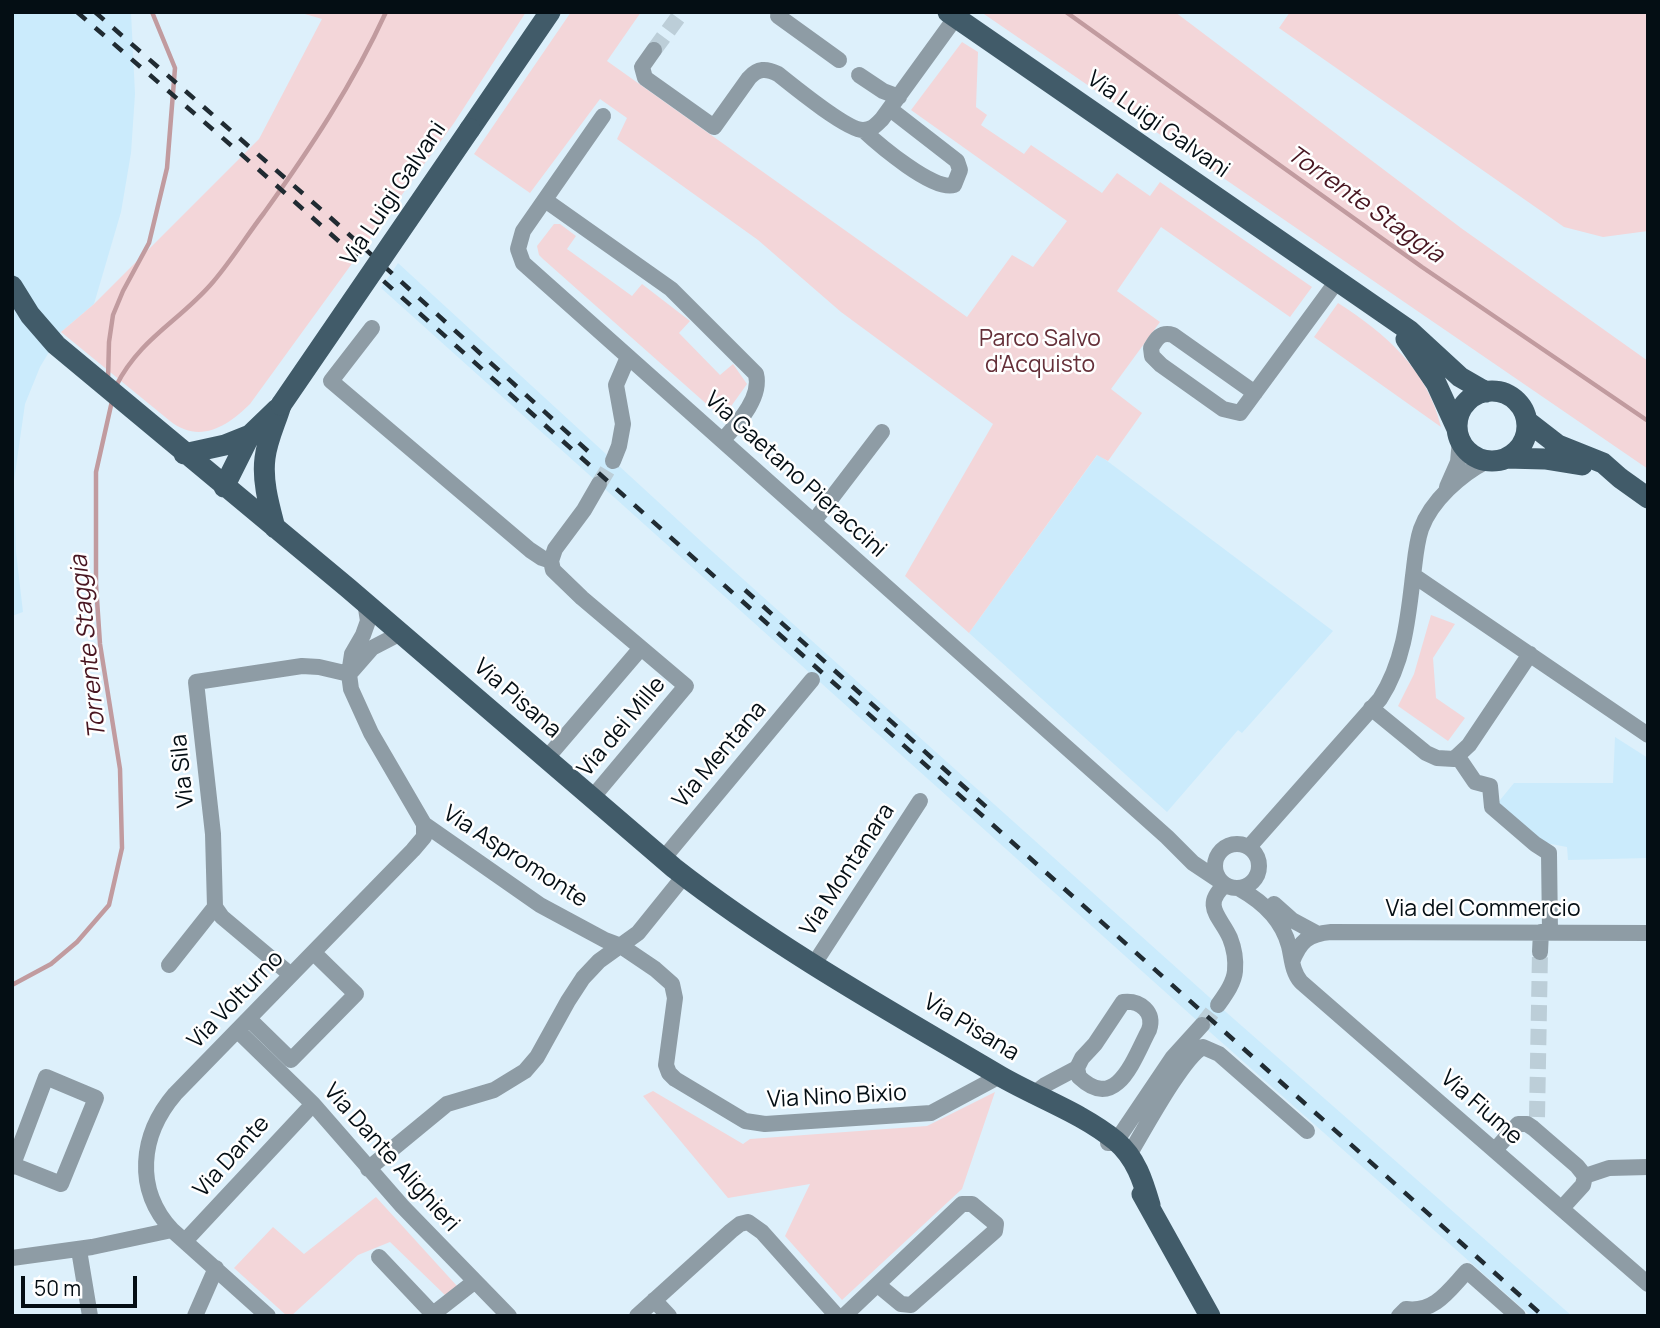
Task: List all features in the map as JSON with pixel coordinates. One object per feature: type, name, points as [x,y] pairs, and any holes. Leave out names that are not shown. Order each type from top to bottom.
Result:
[{"type":"main road","name":"Via Luigi Galvani","points":[[225,487],[250,435],[281,405],[550,12]]},
{"type":"main road","name":"Via Luigi Galvani","points":[[952,15],[1418,337],[1460,377],[1486,392],[1504,393],[1512,397],[1519,404],[1527,421],[1548,439],[1598,460],[1648,498]]},
{"type":"main road","name":"Via Pisana","points":[[12,286],[30,315],[56,345],[365,602],[684,876],[742,918],[814,964],[1032,1095],[1117,1162],[1150,1205],[1210,1316]]},
{"type":"main road","name":"Via Luigi Galvani","points":[[1390,318],[1426,366],[1470,454],[1497,459],[1565,461],[1595,468],[1620,478]]},
{"type":"main road","points":[[1458,434],[1460,412],[1464,405],[1470,399],[1486,392]]},
{"type":"main road","name":"Via Luigi Galvani","points":[[275,528],[265,482],[266,453],[281,405]]},
{"type":"main road","points":[[1497,459],[1520,447],[1525,439],[1527,421]]},
{"type":"main road","name":"Via Luigi Galvani","points":[[178,449],[216,448],[250,435]]},
{"type":"main road","points":[[225,487],[252,468],[266,453]]},
{"type":"main road","name":"Via Pisana","points":[[1032,1095],[1078,1116],[1123,1148],[1140,1173],[1150,1205]]},
{"type":"street","points":[[863,130],[876,125],[894,103],[952,15]]},
{"type":"street","points":[[778,16],[839,60]]},
{"type":"street","points":[[654,50],[642,67],[645,78],[714,127],[749,78],[755,72],[765,69],[778,74],[850,126],[863,130],[932,182],[945,187],[954,185],[960,170],[957,161],[883,91],[859,75]]},
{"type":"street","name":"Via Gaetano Pieraccini","points":[[603,116],[519,240],[518,248],[523,263],[1193,863],[1228,885]]},
{"type":"street","points":[[545,200],[671,289],[754,371],[757,382],[753,398],[723,440]]},
{"type":"street","points":[[1255,393],[1171,334],[1160,336],[1152,346],[1151,354],[1158,362],[1223,408],[1240,413],[1255,393],[1337,281]]},
{"type":"street","points":[[372,327],[331,381],[530,550],[551,561]]},
{"type":"street","points":[[613,461],[623,424],[617,385],[628,357]]},
{"type":"street","points":[[814,522],[882,432]]},
{"type":"street","points":[[1249,847],[1388,686],[1398,666],[1404,639],[1421,529],[1443,495],[1458,462],[1458,434]]},
{"type":"street","points":[[1443,495],[1467,473],[1497,459]]},
{"type":"street","points":[[547,759],[641,648],[556,575],[551,561],[558,544],[584,510],[599,484]]},
{"type":"street","points":[[1413,575],[1648,735]]},
{"type":"street","points":[[349,674],[352,654],[367,626],[365,602]]},
{"type":"street","points":[[349,674],[372,648],[401,633]]},
{"type":"street","name":"Via dei Mille","points":[[592,798],[686,685],[641,648]]},
{"type":"street","points":[[1371,708],[1426,753],[1443,759],[1458,757],[1469,745],[1530,654]]},
{"type":"street","name":"Via Sila","points":[[215,907],[213,834],[196,682],[302,666],[324,667],[349,674]]},
{"type":"street","name":"Via Aspromonte","points":[[349,674],[357,706],[424,824],[540,905],[621,946]]},
{"type":"street","name":"Via Mentana","points":[[663,859],[812,680]]},
{"type":"street","points":[[1458,757],[1475,782],[1490,786],[1492,807],[1549,853],[1545,932],[1540,952]]},
{"type":"street","name":"Via Montanara","points":[[814,964],[920,801]]},
{"type":"street","name":"Via Volturno","points":[[268,1316],[172,1230],[157,1210],[148,1188],[145,1166],[150,1134],[171,1099],[413,850],[424,837],[424,824]]},
{"type":"street","name":"Via Gaetano Pieraccini","points":[[1167,837],[1215,863]]},
{"type":"street","points":[[1258,876],[1247,887],[1228,885],[1215,869],[1215,863],[1222,850],[1228,846],[1242,844],[1249,847],[1258,857],[1258,876],[1264,892],[1285,915],[1318,934]]},
{"type":"street","points":[[368,1169],[447,1104],[494,1090],[525,1070],[541,1051],[583,978],[599,961],[638,933],[684,876]]},
{"type":"street","points":[[1218,1006],[1231,985],[1235,972],[1231,939],[1214,909],[1216,896],[1228,885]]},
{"type":"street","name":"Via Fiume","points":[[1228,885],[1264,905],[1280,924],[1286,935],[1296,975],[1301,982],[1648,1284]]},
{"type":"street","points":[[169,965],[215,907],[222,917],[292,975]]},
{"type":"street","name":"Via del Commercio","points":[[1318,934],[1648,933]]},
{"type":"street","points":[[1292,962],[1300,944],[1318,934]]},
{"type":"street","name":"Via Nino Bixio","points":[[621,946],[662,974],[674,987],[675,998],[666,1057],[669,1073],[680,1083],[749,1122],[787,1124],[932,1113],[1000,1076]]},
{"type":"street","points":[[243,1025],[291,1060],[356,994],[314,953]]},
{"type":"street","points":[[1032,1095],[1077,1068],[1123,1002],[1136,1003],[1148,1011],[1151,1018],[1149,1030],[1132,1062],[1114,1087],[1103,1090],[1092,1087],[1079,1077],[1077,1068]]},
{"type":"street","name":"Via Dante Alighieri","points":[[243,1025],[368,1169],[509,1316]]},
{"type":"street","points":[[1123,1148],[1178,1050],[1202,1025]]},
{"type":"street","points":[[1123,1148],[1194,1054],[1203,1047],[1219,1054],[1307,1131]]},
{"type":"street","points":[[46,1077],[96,1098],[61,1184],[13,1166],[46,1077]]},
{"type":"street","name":"Via Dante","points":[[185,1241],[313,1104]]},
{"type":"street","points":[[1495,1150],[1518,1124],[1535,1123],[1585,1176]]},
{"type":"street","points":[[1072,1124],[1123,1148]]},
{"type":"street","points":[[1585,1176],[1615,1167],[1648,1167]]},
{"type":"street","points":[[1562,1208],[1581,1187],[1585,1176]]},
{"type":"street","points":[[844,1316],[962,1204],[972,1204],[996,1224],[995,1231],[911,1305],[901,1304],[878,1285]]},
{"type":"street","points":[[637,1316],[731,1231],[748,1222],[762,1232],[837,1316]]},
{"type":"street","points":[[12,1258],[79,1250],[172,1230]]},
{"type":"street","points":[[79,1250],[90,1316]]},
{"type":"street","points":[[379,1257],[433,1314],[474,1282]]},
{"type":"street","points":[[195,1316],[216,1268]]},
{"type":"street","points":[[1403,1312],[1433,1305],[1467,1271],[1518,1316]]},
{"type":"street","points":[[654,1300],[669,1316]]},
{"type":"shaded area","points":[[12,12],[131,12],[135,94],[131,153],[121,212],[94,304],[61,332],[40,367],[25,404],[14,481],[16,552],[23,612],[12,616]]},
{"type":"shaded area","points":[[398,263],[704,544],[1218,1005],[1572,1316],[1531,1316],[1202,1025],[381,288]]},
{"type":"shaded area","points":[[1098,454],[1333,631],[1242,733],[1238,730],[1167,812],[969,633]]},
{"type":"shaded area","points":[[1615,737],[1648,758],[1648,858],[1568,860],[1567,847],[1535,841],[1496,805],[1514,783],[1613,783]]},
{"type":"green space","points":[[298,12],[526,12],[454,123],[250,404],[222,426],[202,432],[191,431],[170,421],[61,332],[94,304],[259,139],[322,19]]},
{"type":"green space","name":"Parco Salvo d'Acquisto","points":[[571,12],[641,12],[607,61],[967,317],[1012,255],[1033,267],[1067,221],[911,110],[962,42],[978,52],[976,107],[987,115],[981,125],[1024,154],[1031,145],[1102,193],[1117,173],[1150,196],[1160,182],[1312,287],[1290,317],[1161,227],[1117,291],[1160,322],[1111,389],[1142,413],[1108,461],[1097,455],[969,633],[905,576],[993,424],[841,312],[758,240],[617,139],[627,118],[600,99],[530,193],[474,154]]},
{"type":"green space","points":[[981,12],[1175,12],[1461,228],[1648,361],[1648,469]]},
{"type":"green space","points":[[1290,12],[1648,12],[1648,231],[1603,237],[1564,227],[1279,28]]},
{"type":"green space","points":[[554,224],[560,224],[576,236],[567,249],[632,296],[642,284],[690,321],[679,333],[720,375],[733,364],[747,384],[727,412],[721,414],[711,408],[539,255],[537,246]]},
{"type":"green space","points":[[1338,303],[1372,327],[1415,370],[1435,406],[1441,427],[1314,337]]},
{"type":"green space","points":[[1431,615],[1455,624],[1433,658],[1436,698],[1465,718],[1448,741],[1398,706],[1414,674]]},
{"type":"green space","points":[[653,1091],[743,1144],[750,1139],[927,1126],[995,1092],[962,1189],[842,1300],[785,1236],[810,1184],[728,1198],[643,1096]]},
{"type":"green space","points":[[376,1197],[457,1286],[446,1296],[390,1242],[358,1255],[291,1316],[287,1316],[234,1268],[273,1227],[304,1254]]},
{"type":"waterway","points":[[108,380],[113,315],[149,243],[167,168],[175,68],[152,12]]},
{"type":"waterway","name":"Torrente Staggia","points":[[116,386],[137,355],[200,296],[233,256],[330,116],[386,12]]},
{"type":"waterway","name":"Torrente Staggia","points":[[1066,12],[1422,267],[1648,421]]},
{"type":"waterway","name":"Torrente Staggia","points":[[12,985],[51,964],[77,942],[109,905],[122,848],[120,769],[100,644],[96,585],[96,472],[112,401]]},
{"type":"tunnel","points":[[654,50],[682,12]]},
{"type":"tunnel","points":[[599,484],[613,461]]},
{"type":"tunnel","points":[[1537,1117],[1540,952]]},
{"type":"tunnel","points":[[1202,1025],[1218,1005]]},
{"type":"railway","points":[[77,12],[240,153],[1543,1316]]},
{"type":"railway","points":[[95,12],[332,219],[590,453]]},
{"type":"railway","points":[[745,590],[992,812]]}]
